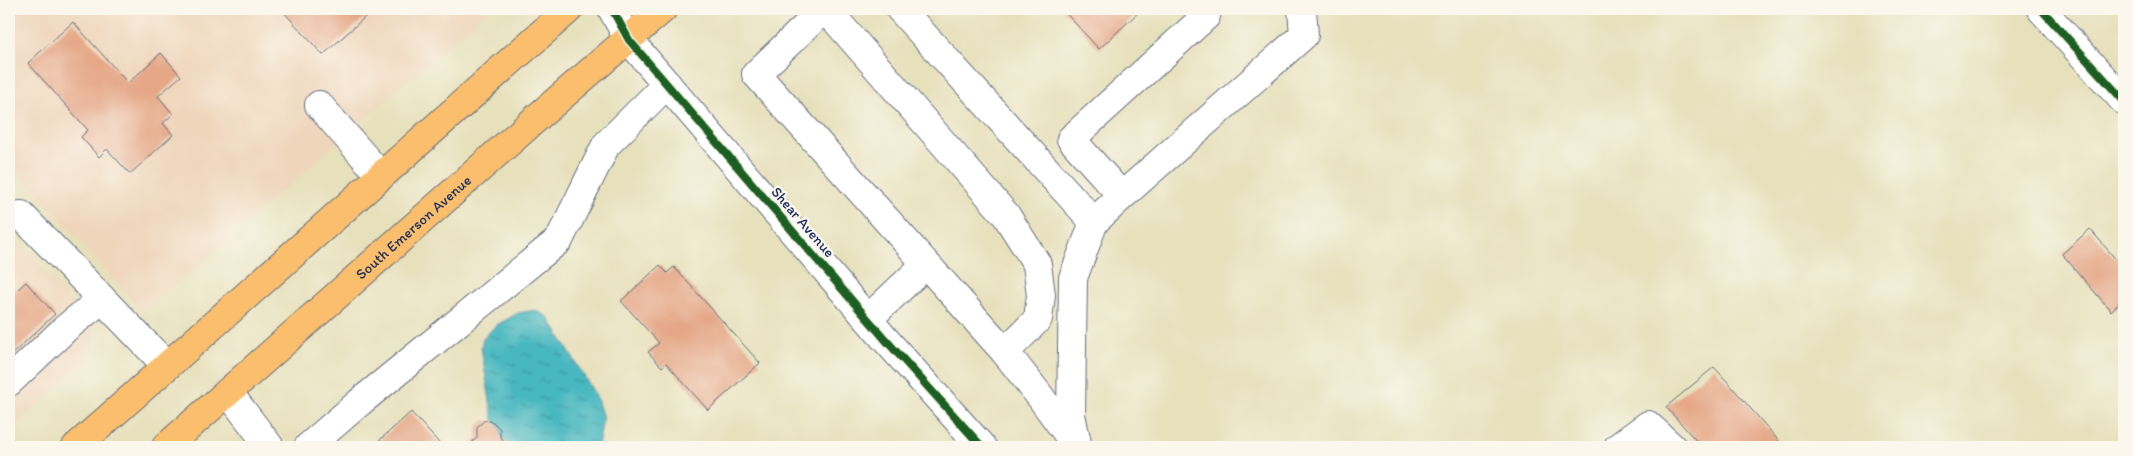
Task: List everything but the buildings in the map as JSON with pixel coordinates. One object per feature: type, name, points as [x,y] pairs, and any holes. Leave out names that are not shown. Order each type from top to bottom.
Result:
[{"type":"main road","points":[[76,447],[569,9]]},
{"type":"main road","name":"South Emerson Avenue","points":[[166,447],[589,72],[629,40],[663,9]]},
{"type":"street","name":"Shear Avenue","points":[[612,9],[629,40],[666,84],[868,319],[982,447]]},
{"type":"street","points":[[1004,352],[1038,320],[1041,295],[1037,264],[1006,215],[825,9],[756,74],[1004,352],[1040,395],[1078,447]]},
{"type":"street","points":[[900,9],[1094,222]]},
{"type":"street","points":[[1078,447],[1071,415],[1073,278],[1094,222],[1304,35],[1302,9]]},
{"type":"street","points":[[2041,9],[2124,101]]},
{"type":"street","points":[[1122,196],[1071,139],[1206,16]]},
{"type":"street","points":[[308,447],[360,402],[559,240],[606,145],[666,84]]},
{"type":"street","points":[[319,105],[381,176]]},
{"type":"street","points":[[21,215],[167,366]]},
{"type":"street","points":[[868,319],[925,264]]},
{"type":"street","points":[[9,382],[66,328],[102,299]]},
{"type":"street","points":[[9,363],[50,328],[66,328]]},
{"type":"street","points":[[228,392],[270,447]]},
{"type":"street","points":[[1618,447],[1648,424],[1672,447]]},
{"type":"shaded area","points":[[9,9],[490,9],[143,313],[9,161]]},
{"type":"shaded area","points":[[9,231],[95,327],[89,359],[9,431]]},
{"type":"water","points":[[535,310],[548,317],[596,396],[603,418],[598,447],[510,447],[501,436],[500,428],[493,419],[481,347],[483,339],[495,326],[518,313]]},
{"type":"cycle path","points":[[612,9],[629,40],[884,338],[982,447]]},
{"type":"cycle path","points":[[2041,9],[2124,101]]}]
